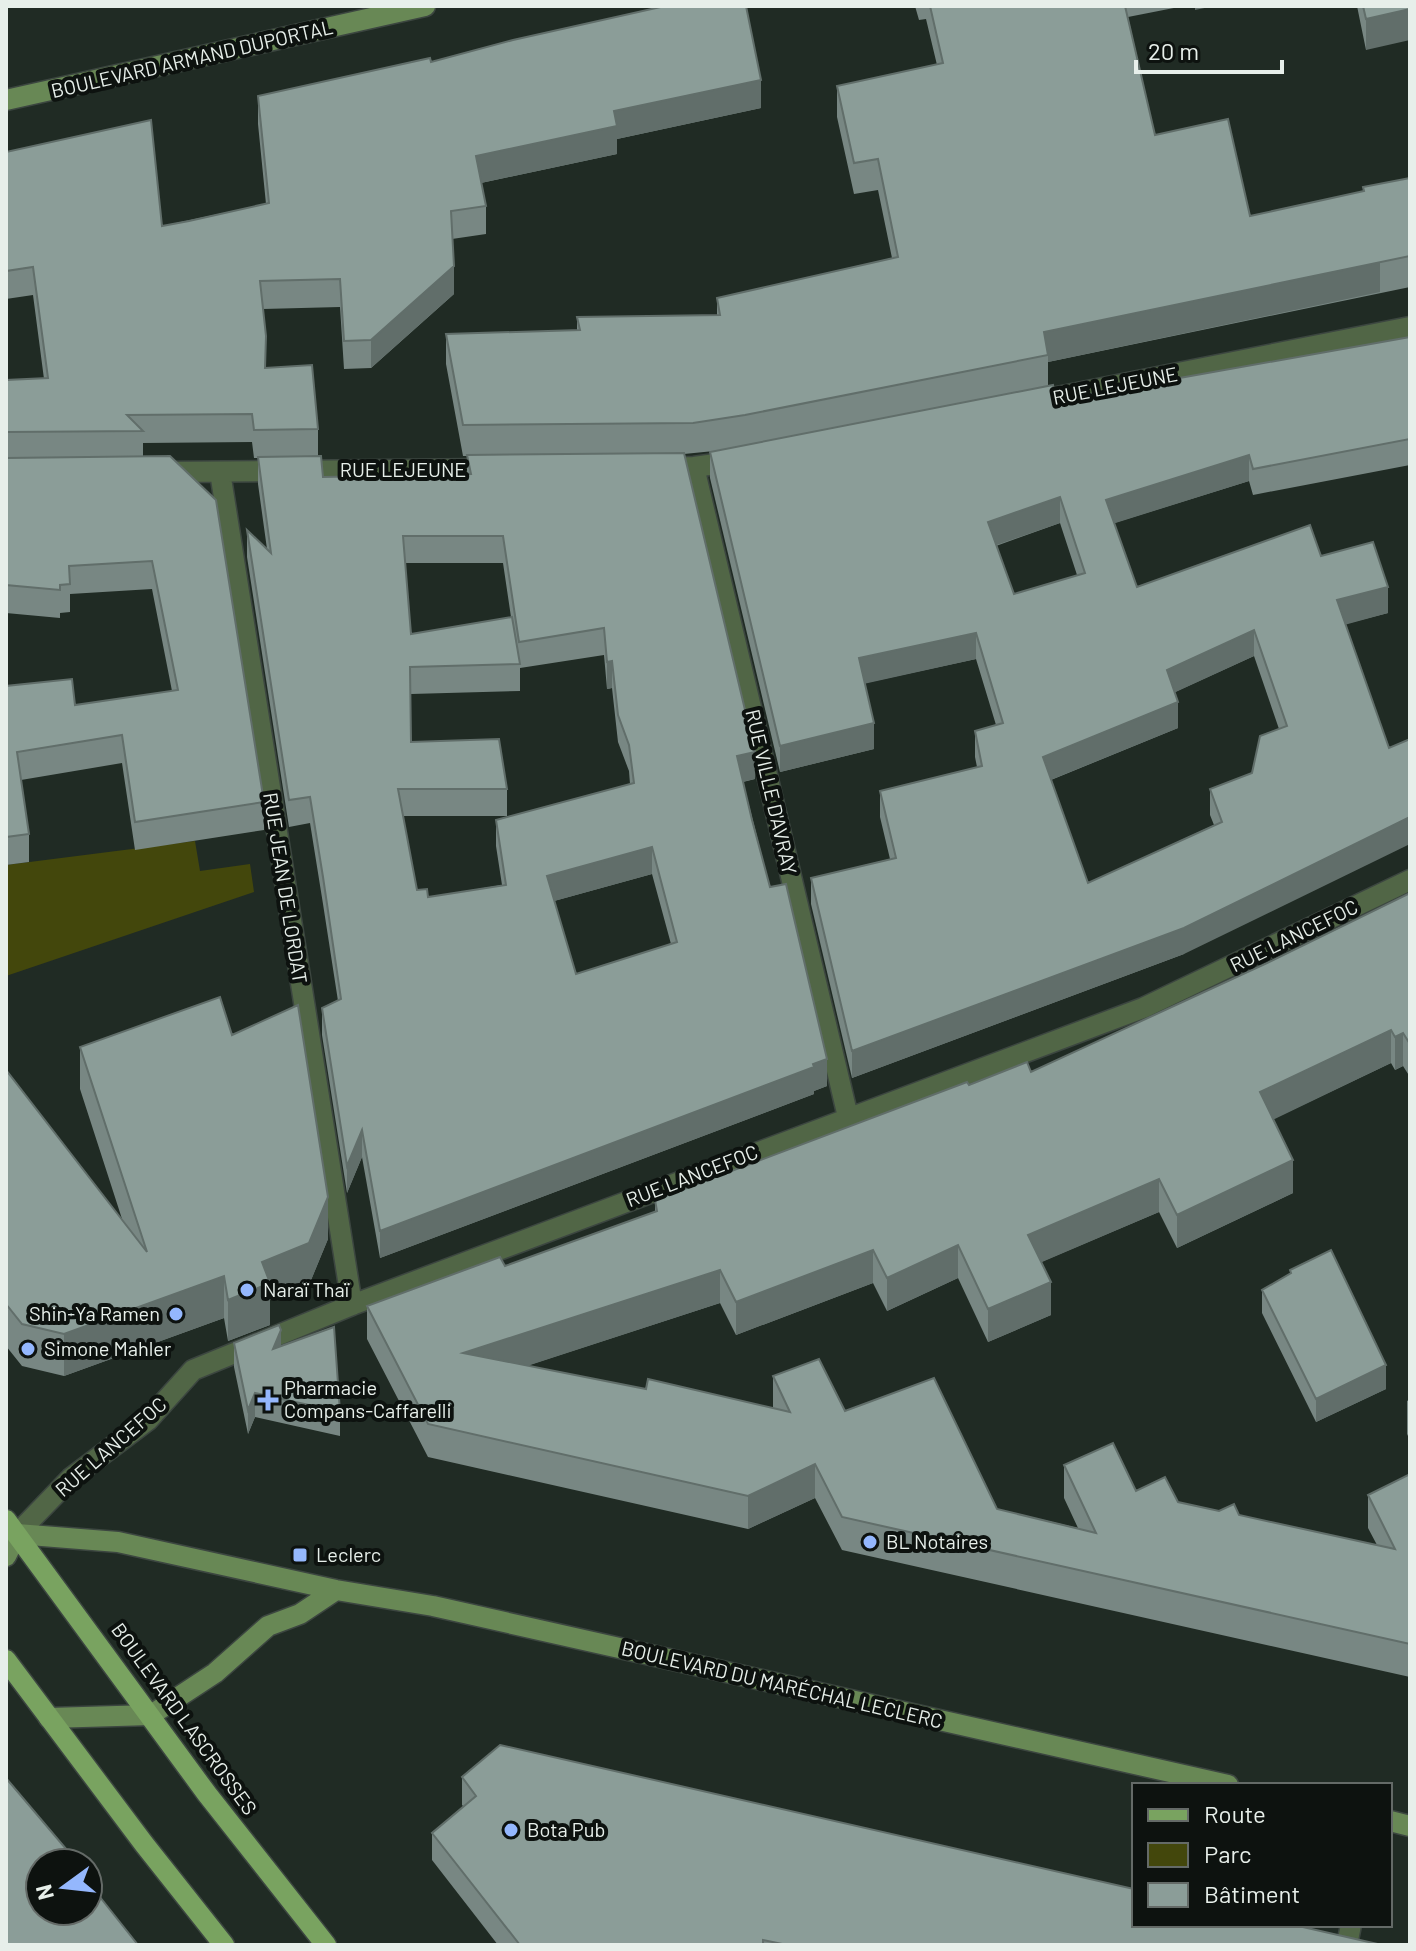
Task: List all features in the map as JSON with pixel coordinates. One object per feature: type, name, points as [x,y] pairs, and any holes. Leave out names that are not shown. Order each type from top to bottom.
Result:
[{"type":"main road","name":"BOULEVARD ARMAND DUPORTAL","points":[[6,100],[425,6]]},
{"type":"main road","points":[[6,1556],[12,1527]]},
{"type":"main road","name":"BOULEVARD DU MARÉCHAL LECLERC","points":[[12,1527],[118,1542],[336,1590],[433,1606],[1219,1783]]},
{"type":"main road","name":"BOULEVARD LASCROSSES","points":[[12,1527],[207,1794],[326,1945]]},
{"type":"main road","points":[[49,1718],[151,1715],[215,1673],[268,1626],[300,1614],[336,1590]]},
{"type":"main road","points":[[6,1660],[135,1833],[224,1945]]},
{"type":"street","name":"RUE LEJEUNE","points":[[1010,407],[1410,327]]},
{"type":"street","points":[[646,468],[694,467],[762,456]]},
{"type":"street","name":"RUE VILLE D'AVRAY","points":[[694,467],[848,1117]]},
{"type":"street","name":"RUE LEJEUNE","points":[[143,472],[520,469]]},
{"type":"street","name":"RUE JEAN DE LORDAT","points":[[220,472],[352,1305]]},
{"type":"street","name":"RUE LANCEFOC","points":[[12,1527],[148,1420],[193,1370],[352,1305],[1143,1008],[1410,880]]},
{"type":"green space","points":[[195,841],[200,871],[250,864],[254,892],[6,976],[6,865]]},
{"type":"building","points":[[665,6],[746,6],[761,80],[614,111],[617,126],[476,156],[486,206],[451,211],[454,266],[371,340],[344,341],[340,279],[260,281],[266,336],[265,368],[312,365],[318,429],[254,430],[252,414],[127,415],[143,431],[6,432],[6,380],[48,378],[33,267],[6,271],[6,152],[151,120],[162,226],[189,221],[269,203],[258,96],[430,58],[431,62]]},
{"type":"building","points":[[930,6],[1125,6],[1155,135],[1228,119],[1250,216],[1410,178],[1410,256],[1044,332],[1048,355],[745,415],[693,423],[463,425],[446,334],[580,330],[577,317],[720,315],[717,298],[898,257],[878,159],[854,163],[837,86],[943,63]]},
{"type":"building","points":[[1363,6],[1410,6],[1410,9],[1366,19]]},
{"type":"building","points":[[1410,337],[1410,439],[1253,469],[1249,455],[1106,500],[1137,587],[1310,525],[1321,556],[1373,542],[1388,587],[1337,600],[1389,748],[1410,739],[1410,817],[1184,928],[852,1051],[811,878],[896,858],[880,791],[982,766],[975,731],[1003,723],[976,633],[859,658],[874,723],[780,746],[710,452],[1053,385],[1056,400]],"holes":[[[1060,497],[1085,573],[1014,594],[988,522]],[[1254,630],[1287,726],[1260,736],[1252,773],[1210,789],[1222,822],[1088,883],[1043,757],[1178,702],[1167,670]]]},
{"type":"building","points":[[684,453],[755,752],[737,756],[752,820],[770,887],[786,884],[827,1059],[813,1064],[814,1067],[380,1231],[362,1130],[347,1166],[322,1008],[341,999],[323,877],[310,797],[289,800],[247,530],[271,553],[258,457],[321,456],[323,477],[471,474],[467,455]],"holes":[[[403,536],[503,536],[519,642],[604,628],[607,662],[612,661],[618,715],[629,745],[634,783],[496,820],[506,885],[428,897],[427,889],[417,890],[398,789],[507,789],[499,739],[411,742],[410,667],[520,664],[512,617],[411,634]],[[652,847],[677,942],[576,974],[547,876]]]},
{"type":"building","points":[[170,456],[216,500],[264,802],[135,822],[122,735],[17,752],[29,834],[6,837],[6,686],[72,679],[75,705],[178,690],[152,561],[69,566],[70,584],[60,585],[60,590],[6,585],[6,458]]},
{"type":"building","points":[[1410,893],[1410,1044],[1403,1033],[1395,1037],[1391,1030],[1260,1092],[1293,1160],[1177,1215],[1159,1179],[1028,1235],[1051,1282],[988,1309],[958,1245],[887,1278],[873,1250],[736,1302],[720,1270],[463,1353],[646,1389],[648,1379],[790,1412],[773,1376],[819,1359],[845,1411],[934,1378],[997,1509],[1096,1533],[1064,1465],[1113,1443],[1136,1491],[1165,1477],[1178,1502],[1219,1511],[1234,1504],[1239,1515],[1395,1549],[1368,1495],[1410,1474],[1410,1644],[842,1517],[815,1464],[748,1496],[428,1424],[367,1306],[500,1257],[505,1266],[657,1211],[655,1200],[967,1082],[969,1085],[1027,1062],[1031,1072]]},
{"type":"building","points":[[220,997],[232,1035],[298,1005],[328,1197],[309,1243],[262,1262],[270,1283],[228,1300],[224,1276],[64,1334],[22,1324],[6,1304],[6,1070],[147,1252],[80,1047]]},
{"type":"building","points":[[1331,1250],[1386,1365],[1316,1399],[1262,1290],[1291,1273],[1290,1270]]},
{"type":"building","points":[[279,1325],[281,1330],[273,1349],[334,1327],[340,1412],[255,1393],[248,1410],[234,1343]]},
{"type":"building","points":[[500,1745],[1132,1889],[1132,1927],[1303,1927],[1382,1945],[787,1945],[763,1940],[763,1945],[520,1945],[432,1833],[476,1796],[462,1777]]},
{"type":"building","points":[[6,1778],[64,1847],[24,1847],[24,1927],[104,1927],[104,1902],[138,1945],[6,1945]]},
{"type":"place","name":"Naraï Thaï","points":[[247,1290]]},
{"type":"place","name":"Shin-Ya Ramen","points":[[176,1314]]},
{"type":"place","name":"Simone Mahler","points":[[28,1349]]},
{"type":"place","name":"Pharmacie Compans-Caffarelli","points":[[268,1400]]},
{"type":"place","name":"BL Notaires","points":[[870,1542]]},
{"type":"place","name":"Leclerc","points":[[300,1555]]},
{"type":"place","name":"Bota Pub","points":[[511,1830]]}]
